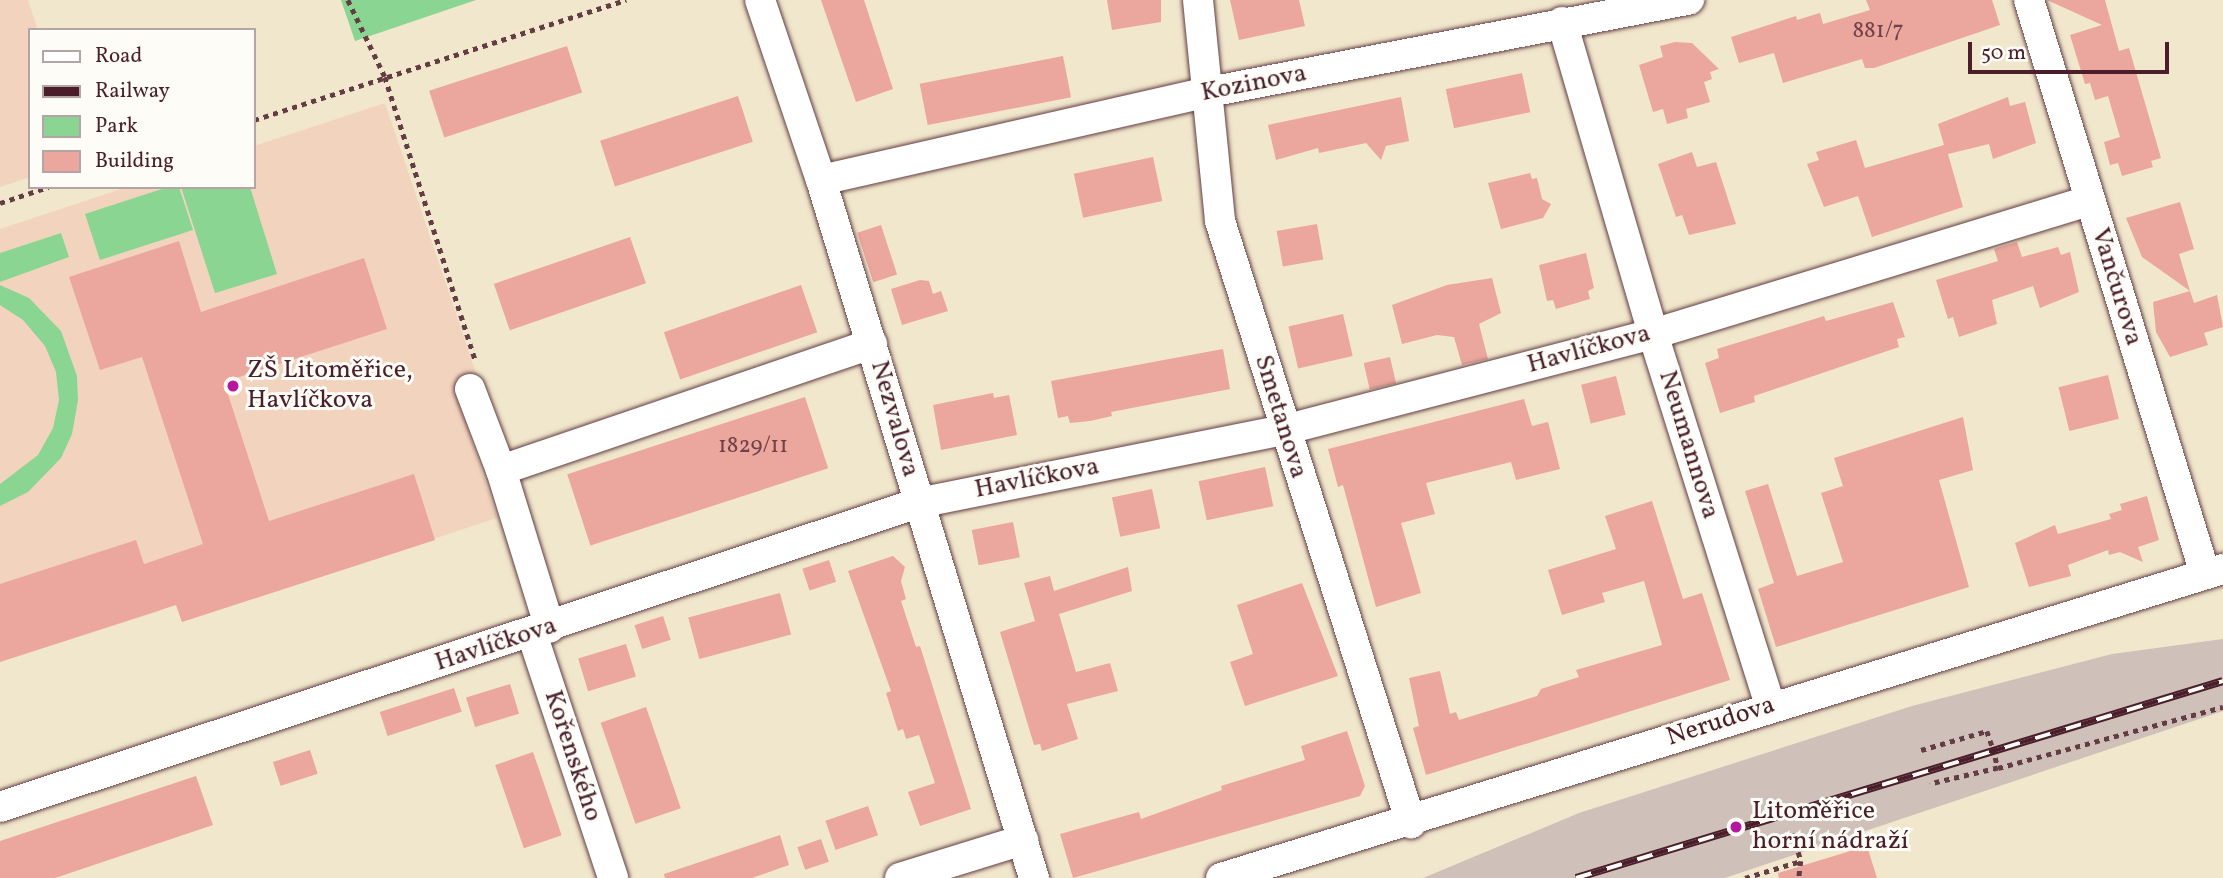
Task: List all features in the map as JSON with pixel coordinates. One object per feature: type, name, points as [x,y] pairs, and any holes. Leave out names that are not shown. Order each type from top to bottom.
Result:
[{"type":"street","name":"Nezvalova","points":[[760,0],[821,180],[1023,840]]},
{"type":"street","name":"Smetanova","points":[[1198,0],[1220,221],[1284,430],[1411,823]]},
{"type":"street","name":"Kozinova","points":[[821,180],[1209,92],[1562,22],[1689,0]]},
{"type":"street","name":"Vančurova","points":[[2029,0],[2089,201],[2214,571]]},
{"type":"street","name":"Neumannova","points":[[1562,22],[1653,334],[1770,706]]},
{"type":"street","name":"Havlíčkova","points":[[0,807],[541,631],[918,503],[1284,430],[1653,334],[2089,201]]},
{"type":"street","points":[[501,470],[872,344]]},
{"type":"street","name":"Kořenského","points":[[470,389],[501,470],[541,631],[613,878]]},
{"type":"street","name":"Nerudova","points":[[1221,878],[1411,823],[1770,706],[2214,571]]},
{"type":"street","points":[[900,878],[1023,840],[1034,878]]},
{"type":"path","points":[[348,0],[385,77],[484,385],[470,389]]},
{"type":"path","points":[[256,119],[626,0]]},
{"type":"path","points":[[0,203],[42,189]]},
{"type":"path","points":[[1930,784],[2223,707]]},
{"type":"path","points":[[1921,750],[1987,731],[1998,768]]},
{"type":"path","points":[[1793,833],[1801,860],[1799,878]]},
{"type":"path","points":[[1745,878],[1801,860]]},
{"type":"shaded area","points":[[0,0],[28,0],[37,28],[28,28],[28,178],[0,187]]},
{"type":"shaded area","name":"ZŠ Litoměřice, Havlíčkova","points":[[385,103],[479,382],[455,391],[497,518],[182,622],[174,598],[157,603],[160,611],[0,662],[0,229],[121,189],[256,189],[256,145]]},
{"type":"shaded area","points":[[2223,639],[2223,711],[1725,878],[1423,878],[1579,813],[1912,706],[2112,654]]},
{"type":"green space","points":[[341,0],[476,0],[355,41]]},
{"type":"green space","points":[[162,189],[180,189],[193,230],[100,260],[85,214]]},
{"type":"green space","points":[[182,189],[251,189],[277,274],[215,293]]},
{"type":"green space","points":[[61,233],[69,257],[0,282],[0,253]]},
{"type":"green space","points":[[0,285],[29,298],[61,331],[77,376],[78,400],[72,434],[61,458],[28,492],[0,506],[0,484],[38,455],[53,428],[59,400],[56,372],[45,346],[23,320],[0,305]]},
{"type":"building","points":[[821,0],[864,0],[893,89],[856,102]]},
{"type":"building","points":[[1107,0],[1161,0],[1161,22],[1112,30]]},
{"type":"building","points":[[1230,0],[1299,0],[1305,26],[1239,40]]},
{"type":"building","points":[[1866,0],[1992,0],[2000,25],[1874,68],[1865,68],[1862,59],[1783,83],[1774,53],[1739,63],[1731,37],[1796,16],[1797,20],[1820,13],[1823,24],[1870,10]]},
{"type":"building","points":[[2047,0],[2105,0],[2119,51],[2129,48],[2161,158],[2151,161],[2153,167],[2122,176],[2118,163],[2110,165],[2104,142],[2120,137],[2108,96],[2095,100],[2090,83],[2085,84],[2070,35],[2102,25]]},
{"type":"building","points":[[1675,42],[1692,43],[1719,69],[1710,72],[1712,79],[1704,82],[1710,102],[1686,109],[1688,118],[1667,124],[1663,109],[1653,112],[1639,65],[1663,57],[1660,46]]},
{"type":"building","points":[[567,46],[582,93],[444,137],[429,91]]},
{"type":"building","points":[[1063,56],[1071,97],[928,125],[920,84]]},
{"type":"building","points":[[1522,73],[1530,112],[1454,128],[1446,89]]},
{"type":"building","points":[[738,96],[753,142],[615,186],[600,141]]},
{"type":"building","points":[[1401,97],[1409,141],[1386,146],[1381,160],[1366,143],[1319,153],[1318,148],[1276,160],[1268,125]]},
{"type":"building","points":[[2008,97],[2010,106],[2025,102],[2036,143],[1993,159],[1989,144],[1948,154],[1963,207],[1872,237],[1858,196],[1824,207],[1807,164],[1819,160],[1816,152],[1856,140],[1865,168],[1944,145],[1938,124]]},
{"type":"building","points":[[1692,152],[1697,167],[1716,162],[1736,224],[1689,235],[1682,215],[1676,217],[1658,164]]},
{"type":"building","points":[[1153,157],[1162,201],[1083,218],[1074,174]]},
{"type":"building","points":[[1530,173],[1532,179],[1537,178],[1542,199],[1551,204],[1543,218],[1501,229],[1488,183]]},
{"type":"building","points":[[2180,202],[2194,249],[2179,254],[2190,291],[2142,257],[2126,218]]},
{"type":"building","points":[[1317,224],[1323,259],[1283,267],[1277,231]]},
{"type":"building","points":[[881,225],[897,274],[873,282],[857,233]]},
{"type":"building","points":[[630,237],[646,283],[510,330],[494,284]]},
{"type":"building","points":[[179,241],[201,312],[364,258],[387,329],[224,382],[269,521],[414,474],[435,540],[182,622],[176,605],[0,662],[0,584],[136,540],[144,564],[203,544],[142,357],[100,370],[69,277]]},
{"type":"building","points":[[2017,242],[2022,257],[2058,247],[2061,255],[2070,252],[2079,292],[2040,308],[2033,286],[1992,300],[1997,324],[1959,337],[1953,317],[1948,319],[1936,280],[1998,261],[1994,249]]},
{"type":"building","points":[[1586,253],[1594,288],[1588,291],[1590,299],[1556,309],[1553,300],[1547,301],[1539,265]]},
{"type":"building","points":[[1492,278],[1501,313],[1479,324],[1488,359],[1462,365],[1454,337],[1437,335],[1402,344],[1392,305],[1447,285]]},
{"type":"building","points":[[920,280],[929,281],[933,294],[941,291],[948,311],[902,325],[891,289]]},
{"type":"building","points":[[801,285],[817,332],[680,379],[664,332]]},
{"type":"building","points":[[2190,291],[2194,303],[2217,295],[2223,327],[2204,333],[2208,345],[2170,357],[2156,332],[2153,302]]},
{"type":"building","points":[[1893,302],[1905,337],[1897,339],[1899,347],[1754,396],[1755,402],[1720,413],[1705,363],[1719,358],[1717,349],[1824,316],[1826,321]]},
{"type":"building","points":[[1343,314],[1353,356],[1298,368],[1288,327]]},
{"type":"building","points":[[1223,349],[1230,389],[1111,412],[1112,416],[1090,421],[1070,423],[1068,416],[1058,418],[1051,381]]},
{"type":"building","points":[[1390,357],[1396,383],[1370,389],[1364,363]]},
{"type":"building","points":[[2108,375],[2119,419],[2069,431],[2059,387]]},
{"type":"building","points":[[1616,376],[1626,415],[1591,424],[1581,385]]},
{"type":"building","points":[[993,393],[994,398],[1009,395],[1017,435],[941,450],[933,405]]},
{"type":"building","points":[[805,397],[828,468],[590,546],[567,474]]},
{"type":"building","points":[[1524,399],[1532,426],[1548,422],[1560,469],[1516,480],[1511,462],[1426,483],[1435,514],[1401,523],[1421,593],[1376,607],[1343,485],[1338,487],[1328,449]]},
{"type":"building","points":[[1963,417],[1973,470],[1939,480],[1969,587],[1776,647],[1758,589],[1774,583],[1745,491],[1768,484],[1797,576],[1843,562],[1821,493],[1843,486],[1834,458]]},
{"type":"building","points":[[1265,467],[1273,506],[1207,520],[1198,481]]},
{"type":"building","points":[[1152,489],[1160,528],[1120,537],[1112,498]]},
{"type":"building","points":[[2147,496],[2159,540],[2138,547],[2143,562],[2120,552],[2109,555],[2108,550],[2068,565],[2071,576],[2029,587],[2015,543],[2055,525],[2058,534],[2111,519],[2109,514],[2122,510],[2120,504]]},
{"type":"building","points":[[1652,501],[1683,599],[1702,593],[1730,680],[1426,775],[1413,728],[1419,726],[1409,678],[1440,671],[1450,714],[1456,712],[1459,720],[1537,696],[1541,689],[1579,677],[1576,670],[1662,645],[1644,581],[1602,593],[1605,602],[1562,615],[1548,570],[1616,549],[1605,516]]},
{"type":"building","points":[[1013,522],[1020,557],[979,565],[972,530]]},
{"type":"building","points":[[893,556],[905,567],[901,581],[906,599],[901,601],[916,647],[920,646],[971,809],[920,826],[908,792],[935,783],[919,735],[906,739],[903,729],[898,731],[886,693],[891,691],[848,571]]},
{"type":"building","points":[[829,560],[836,582],[809,591],[802,569]]},
{"type":"building","points":[[1128,567],[1132,591],[1059,614],[1076,672],[1110,663],[1118,691],[1067,704],[1078,739],[1042,751],[1040,744],[1034,745],[1000,632],[1035,621],[1024,583],[1050,576],[1054,591]]},
{"type":"building","points":[[1302,583],[1338,676],[1245,706],[1230,662],[1253,654],[1237,605]]},
{"type":"building","points":[[780,593],[791,635],[699,659],[688,618]]},
{"type":"building","points":[[663,616],[671,640],[642,649],[634,625]]},
{"type":"building","points":[[626,644],[636,677],[588,691],[578,659]]},
{"type":"building","points":[[510,684],[519,714],[475,727],[466,697]]},
{"type":"building","points":[[454,688],[462,712],[388,736],[380,712]]},
{"type":"building","points":[[646,707],[681,808],[635,824],[601,723]]},
{"type":"building","points":[[1347,731],[1365,786],[1360,796],[1073,878],[1060,834],[1139,812],[1141,819],[1222,790],[1221,786],[1305,760],[1301,746]]},
{"type":"building","points":[[310,750],[318,774],[281,786],[273,762]]},
{"type":"building","points":[[533,752],[562,835],[524,848],[495,765]]},
{"type":"building","points":[[196,776],[213,825],[55,878],[0,878],[0,841]]},
{"type":"building","points":[[868,806],[878,835],[836,850],[825,821]]},
{"type":"building","points":[[780,835],[789,865],[752,878],[665,878],[664,874]]},
{"type":"building","points":[[821,839],[829,862],[805,870],[797,847]]},
{"type":"building","points":[[1867,846],[1877,878],[1779,878],[1778,873]]},
{"type":"railway","points":[[1576,878],[2223,681]]},
{"type":"place","name":"ZŠ Litoměřice, Havlíčkova","points":[[233,386]]},
{"type":"place","name":"Litoměřice horní nádraží","points":[[1736,827]]}]
